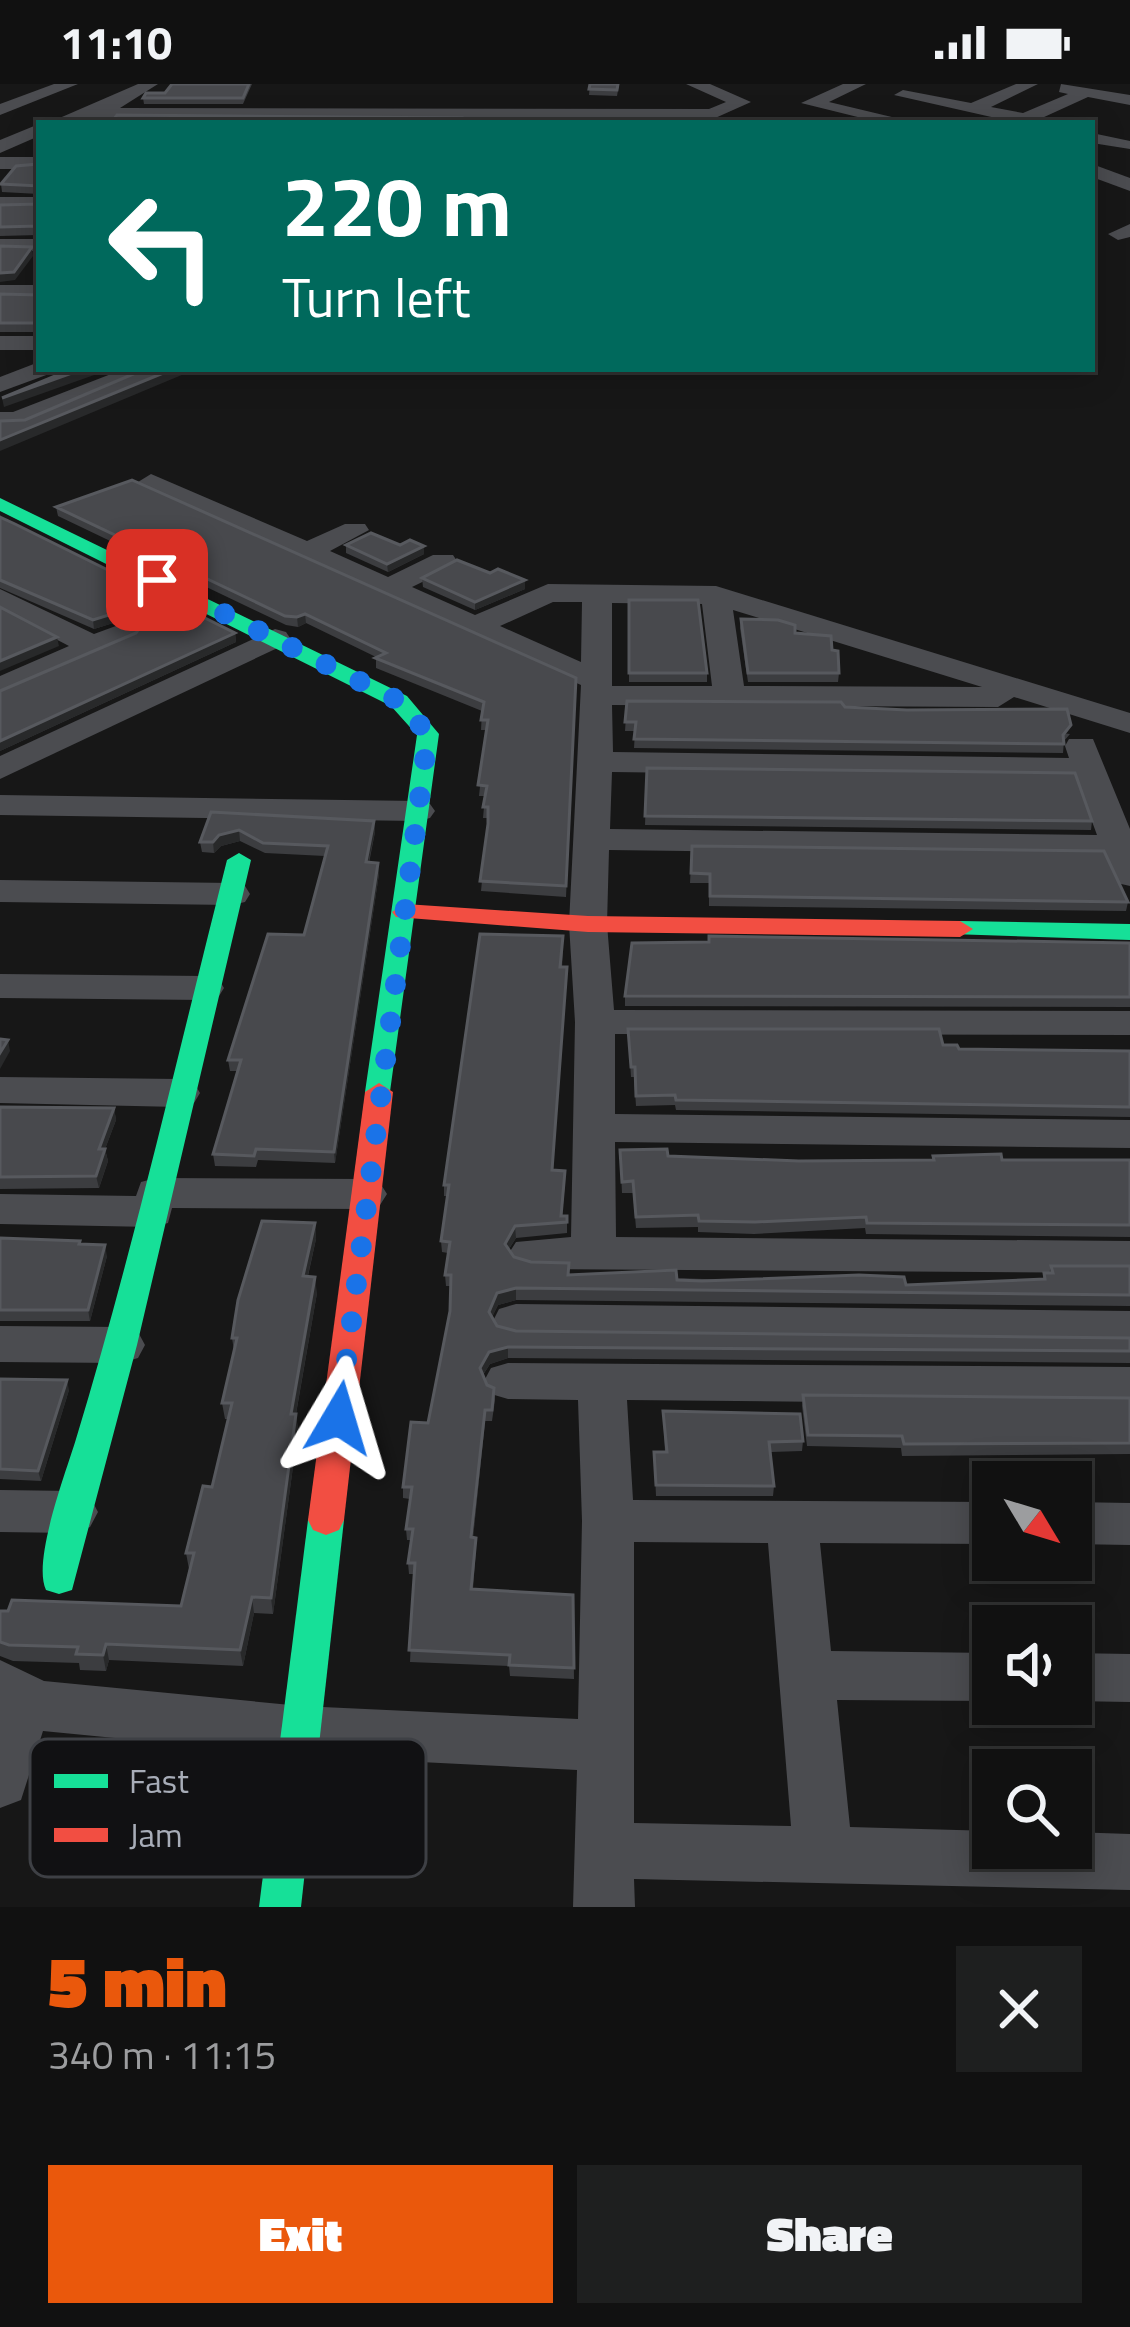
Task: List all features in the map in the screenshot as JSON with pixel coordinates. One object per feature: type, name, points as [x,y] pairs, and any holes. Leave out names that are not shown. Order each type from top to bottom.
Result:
[{"type":"street","points":[[0,110],[70,84]]},
{"type":"street","points":[[99,116],[150,84]]},
{"type":"street","points":[[694,84],[741,98]]},
{"type":"street","points":[[858,84],[810,103],[893,120]]},
{"type":"street","points":[[883,104],[931,84]]},
{"type":"street","points":[[951,104],[1000,84]]},
{"type":"street","points":[[972,109],[1030,84]]},
{"type":"street","points":[[1046,84],[1130,102]]},
{"type":"street","points":[[903,95],[1025,119],[1086,92]]},
{"type":"street","points":[[133,96],[266,111]]},
{"type":"street","points":[[476,111],[741,98]]},
{"type":"street","points":[[696,120],[738,106],[741,98]]},
{"type":"street","points":[[1111,112],[1130,102]]},
{"type":"street","points":[[99,116],[266,111],[716,114]]},
{"type":"street","points":[[612,120],[629,115]]},
{"type":"street","points":[[1,152],[36,131]]},
{"type":"street","points":[[1095,139],[1128,146]]},
{"type":"street","points":[[1,152],[36,146]]},
{"type":"street","points":[[1,152],[36,162]]},
{"type":"street","points":[[1095,172],[1124,191]]},
{"type":"street","points":[[0,182],[36,182]]},
{"type":"street","points":[[0,203],[36,202]]},
{"type":"street","points":[[0,224],[36,224]]},
{"type":"street","points":[[0,245],[36,244]]},
{"type":"street","points":[[0,267],[36,267]]},
{"type":"street","points":[[0,292],[36,292]]},
{"type":"street","points":[[0,343],[36,344]]},
{"type":"street","points":[[0,385],[36,371]]},
{"type":"street","points":[[0,420],[16,420],[137,372]]},
{"type":"street","points":[[151,482],[474,627],[595,687],[1058,702]]},
{"type":"street","points":[[0,504],[275,638],[411,711],[428,734],[365,1194],[300,1739]]},
{"type":"street","points":[[305,552],[355,530]]},
{"type":"street","points":[[386,589],[443,561]]},
{"type":"street","points":[[593,1253],[595,1022],[588,924],[597,593]]},
{"type":"street","points":[[474,627],[542,594],[716,596],[1130,723]]},
{"type":"street","points":[[716,596],[729,694]]},
{"type":"street","points":[[0,598],[93,646]]},
{"type":"street","points":[[2,685],[124,632]]},
{"type":"street","points":[[0,769],[275,638]]},
{"type":"street","points":[[847,638],[859,694]]},
{"type":"street","points":[[593,839],[1127,856],[1058,702]]},
{"type":"street","points":[[596,762],[1088,768]]},
{"type":"street","points":[[0,805],[418,812]]},
{"type":"street","points":[[0,891],[236,877],[179,1093],[122,1345],[72,1512],[59,1579]]},
{"type":"street","points":[[405,912],[588,924],[1130,932]]},
{"type":"street","points":[[0,986],[206,988]]},
{"type":"street","points":[[595,1022],[1130,1023]]},
{"type":"street","points":[[0,1090],[179,1093]]},
{"type":"street","points":[[596,1128],[1130,1134]]},
{"type":"street","points":[[0,1209],[365,1194]]},
{"type":"street","points":[[532,1253],[1130,1257]]},
{"type":"street","points":[[516,1322],[1130,1328]]},
{"type":"street","points":[[0,1344],[122,1345]]},
{"type":"street","points":[[508,1381],[1130,1386]]},
{"type":"street","points":[[602,1382],[608,1521],[605,1879],[824,1857],[1130,1862]]},
{"type":"street","points":[[0,1511],[72,1512]]},
{"type":"street","points":[[608,1521],[972,1522]]},
{"type":"street","points":[[793,1521],[824,1857]]},
{"type":"street","points":[[1092,1523],[1130,1524]]},
{"type":"street","points":[[805,1675],[972,1676]]},
{"type":"street","points":[[1092,1677],[1130,1678]]},
{"type":"street","points":[[0,1781],[12,1694],[301,1731],[603,1746]]},
{"type":"street","points":[[280,1907],[284,1877]]},
{"type":"building","points":[[172,84],[249,84],[243,98],[143,98],[146,93],[165,93]]},
{"type":"building","points":[[590,84],[618,84],[617,90],[589,89]]},
{"type":"building","points":[[117,115],[462,118],[462,120],[113,120]]},
{"type":"building","points":[[36,164],[36,186],[1,184],[16,166]]},
{"type":"building","points":[[36,204],[36,226],[0,227],[0,205]]},
{"type":"building","points":[[0,246],[32,247],[14,272],[0,273]]},
{"type":"building","points":[[0,294],[36,295],[36,323],[0,323]]},
{"type":"building","points":[[65,372],[75,372],[2,398]]},
{"type":"building","points":[[138,372],[166,372],[0,440],[0,421],[25,420]]},
{"type":"building","points":[[132,480],[576,678],[566,886],[480,881],[488,824],[488,807],[483,807],[487,786],[478,785],[488,720],[481,720],[484,702],[375,658],[386,653],[305,614],[285,616],[56,507]]},
{"type":"building","points":[[0,517],[235,633],[0,741],[0,691],[136,633],[141,626],[140,619],[125,610],[93,620],[0,580]]},
{"type":"building","points":[[371,533],[400,545],[410,540],[424,546],[387,564],[346,545]]},
{"type":"building","points":[[457,560],[525,580],[475,602],[422,578]]},
{"type":"building","points":[[629,600],[698,600],[707,673],[629,673]]},
{"type":"building","points":[[0,607],[57,637],[0,661]]},
{"type":"building","points":[[741,619],[778,620],[795,625],[795,633],[831,636],[832,650],[838,651],[839,673],[748,673]]},
{"type":"building","points":[[627,701],[841,702],[845,707],[907,710],[1067,709],[1071,725],[1063,735],[1064,744],[634,739],[636,722],[625,722]]},
{"type":"building","points":[[647,768],[1075,773],[1092,821],[645,816]]},
{"type":"building","points":[[211,812],[374,821],[366,862],[378,863],[334,1152],[256,1149],[254,1156],[213,1154],[241,1060],[228,1060],[268,934],[304,935],[328,846],[263,843],[239,830],[219,835],[213,842],[200,842]]},
{"type":"building","points":[[692,846],[1104,851],[1128,902],[710,896],[710,874],[691,873]]},
{"type":"building","points":[[480,934],[563,936],[560,967],[567,967],[552,1170],[565,1171],[561,1216],[567,1216],[567,1222],[515,1226],[505,1244],[514,1257],[569,1263],[568,1275],[676,1270],[677,1280],[702,1281],[859,1275],[904,1277],[906,1285],[1045,1279],[1044,1273],[1053,1273],[1051,1266],[1130,1266],[1130,1295],[516,1288],[497,1293],[489,1312],[497,1326],[516,1331],[1130,1338],[1130,1351],[508,1347],[489,1352],[480,1368],[487,1385],[494,1388],[492,1410],[485,1410],[471,1537],[476,1538],[471,1589],[573,1595],[574,1668],[509,1665],[510,1655],[409,1650],[415,1563],[408,1563],[413,1529],[406,1529],[412,1487],[403,1487],[411,1422],[428,1423],[450,1311],[451,1275],[445,1275],[450,1242],[441,1241],[449,1185],[444,1185]]},
{"type":"building","points":[[709,936],[1130,943],[1130,997],[625,996],[632,943],[709,942]]},
{"type":"building","points":[[628,1029],[939,1029],[943,1045],[959,1049],[1130,1051],[1130,1107],[636,1096]]},
{"type":"building","points":[[0,1107],[114,1108],[99,1149],[105,1149],[96,1176],[0,1177]]},
{"type":"building","points":[[667,1149],[668,1156],[799,1161],[934,1160],[933,1156],[1001,1154],[1002,1160],[1130,1160],[1130,1225],[867,1223],[866,1217],[755,1222],[699,1221],[698,1215],[636,1217],[633,1181],[622,1182],[620,1150]]},
{"type":"building","points":[[262,1221],[315,1223],[303,1276],[315,1277],[291,1414],[296,1414],[271,1598],[252,1597],[240,1650],[106,1644],[103,1655],[76,1654],[78,1647],[0,1642],[0,1611],[8,1611],[12,1600],[181,1606],[194,1553],[186,1553],[203,1486],[212,1487],[232,1403],[222,1403],[237,1338],[232,1338],[238,1300]]},
{"type":"building","points":[[0,1238],[105,1245],[88,1310],[0,1310]]},
{"type":"building","points":[[0,1379],[67,1380],[38,1471],[0,1469]]},
{"type":"building","points":[[803,1395],[1130,1398],[1130,1443],[904,1444],[902,1436],[808,1435]]},
{"type":"building","points":[[663,1411],[800,1414],[803,1441],[769,1442],[774,1486],[656,1485],[654,1452],[667,1452]]},
{"type":"traffic: fast","points":[[0,504],[399,701],[428,734],[379,1092]]},
{"type":"traffic: fast","points":[[59,1579],[72,1512],[121,1345],[239,860]]},
{"type":"traffic: fast","points":[[960,929],[1130,932]]},
{"type":"traffic: fast","points":[[300,1739],[326,1520]]},
{"type":"traffic: fast","points":[[280,1907],[284,1877]]},
{"type":"traffic: jam","points":[[405,912],[588,924],[960,929]]},
{"type":"traffic: jam","points":[[326,1520],[379,1092]]},
{"type":"route","points":[[157,580],[399,701],[428,734],[339,1418]]}]
